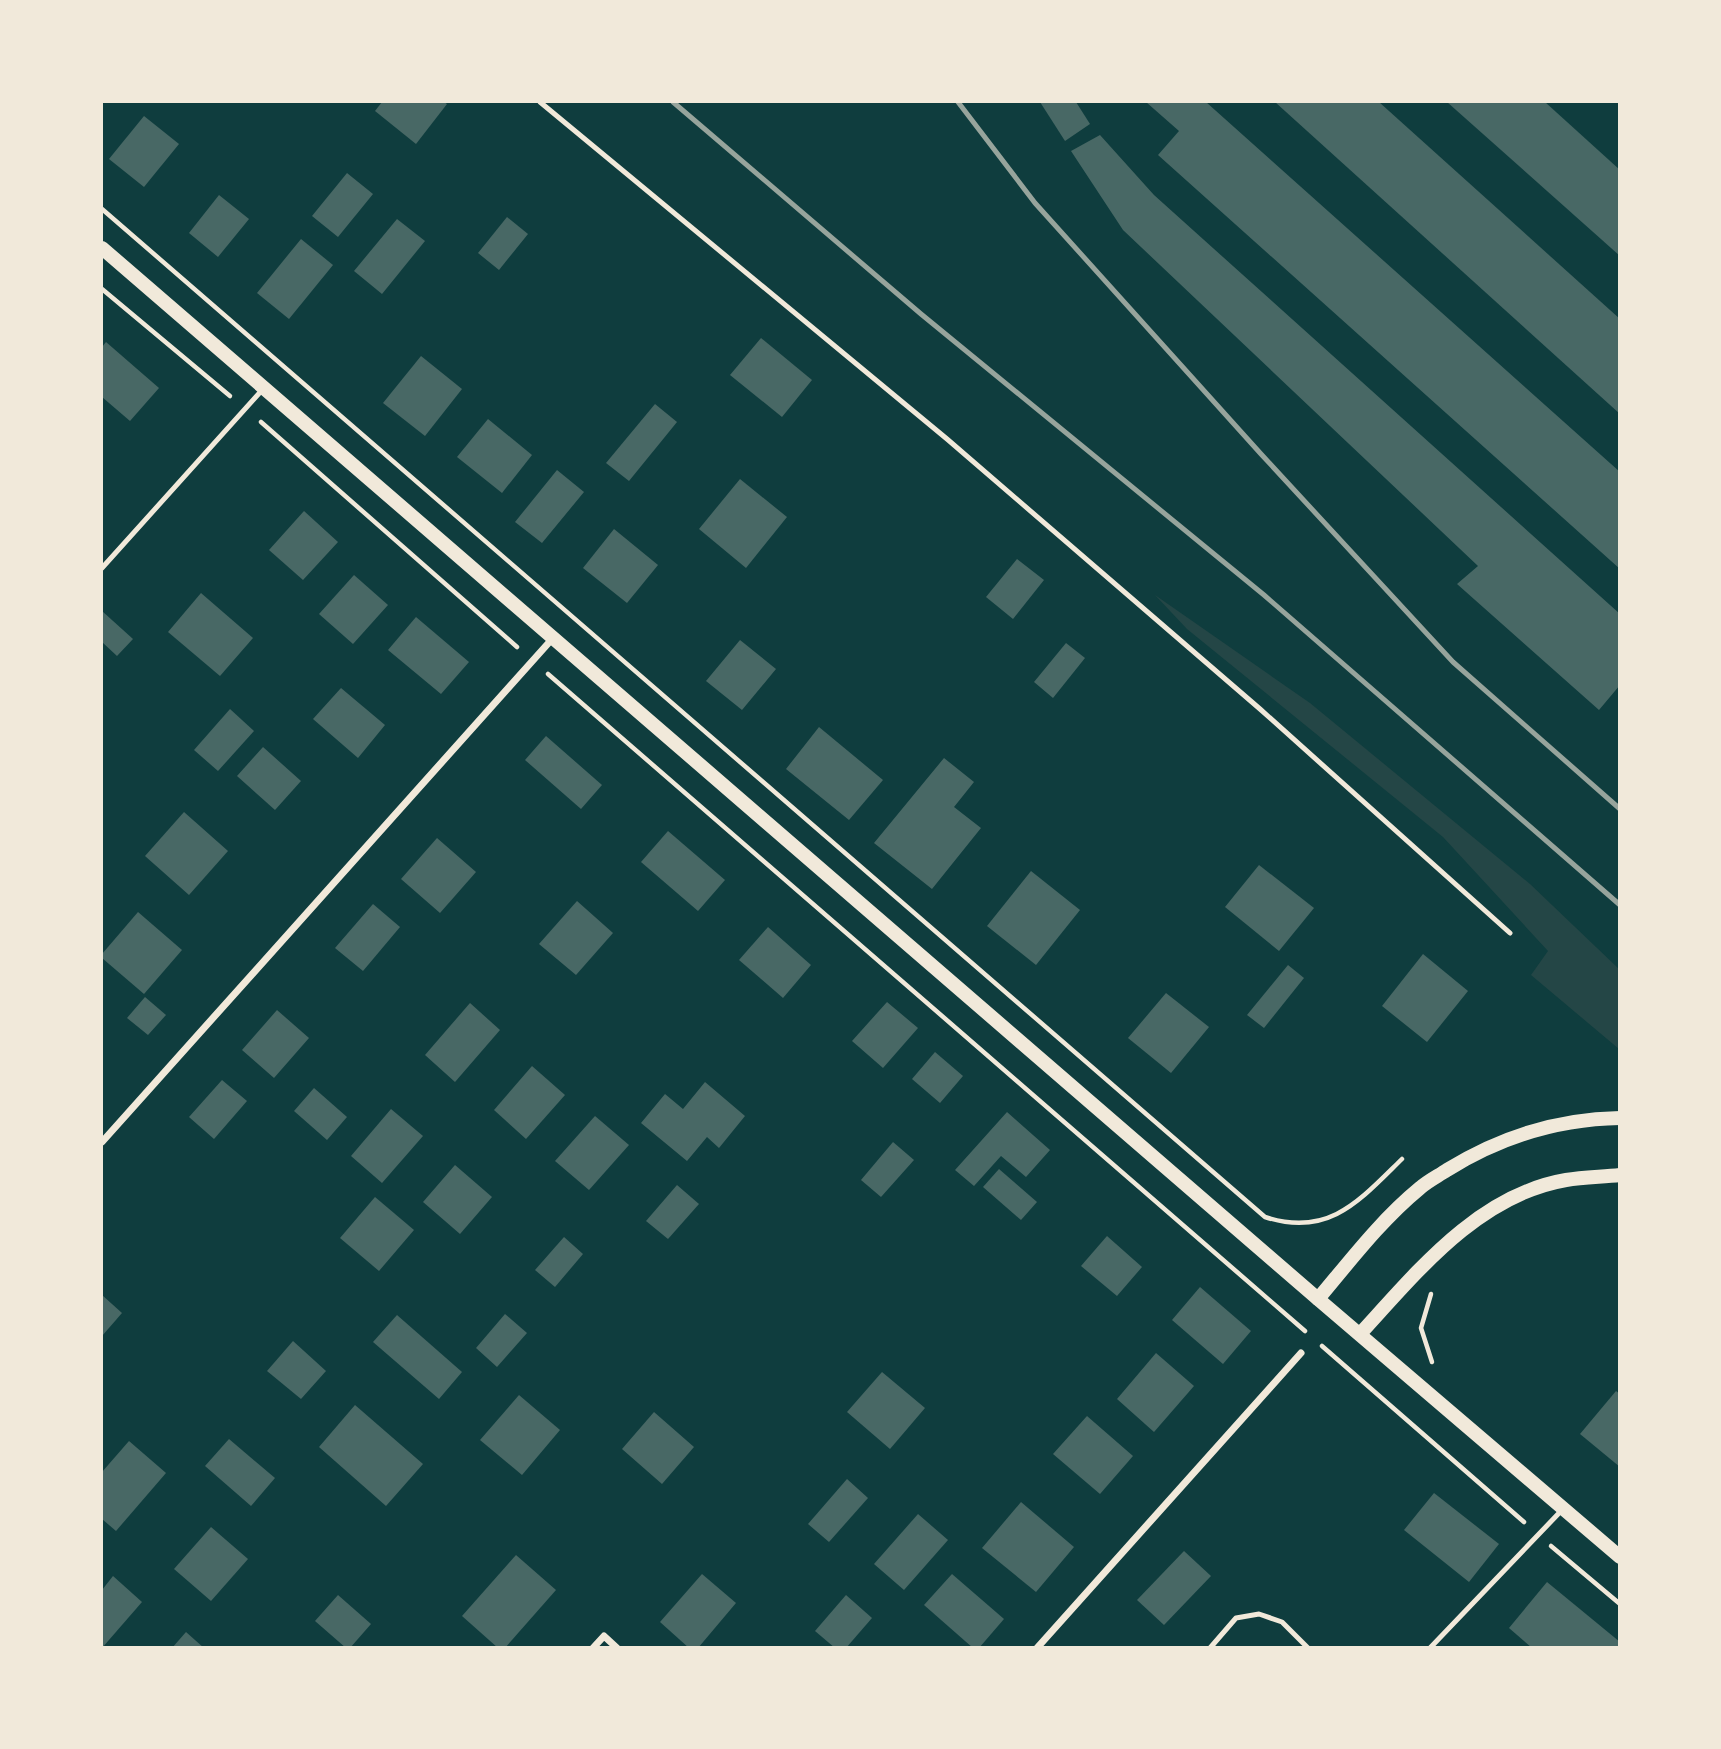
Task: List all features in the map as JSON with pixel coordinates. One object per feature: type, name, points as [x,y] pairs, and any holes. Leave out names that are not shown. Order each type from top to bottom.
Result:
[{"type":"main road","points":[[102,248],[1619,1557]]},
{"type":"main road","points":[[1318,1299],[1386,1219],[1421,1186],[1476,1152],[1531,1130],[1593,1119],[1619,1118]]},
{"type":"main road","points":[[1360,1334],[1431,1258],[1465,1227],[1518,1195],[1565,1180],[1619,1175]]},
{"type":"street","points":[[102,1142],[553,638]]},
{"type":"street","points":[[1037,1647],[1301,1353]]},
{"type":"street","points":[[593,1647],[604,1636],[617,1647]]},
{"type":"lane","points":[[540,102],[968,457],[1261,709],[1510,933]]},
{"type":"lane","points":[[102,568],[264,388]]},
{"type":"lane","points":[[1430,1647],[1563,1508]]},
{"type":"lane","points":[[1210,1647],[1236,1618],[1259,1614],[1282,1622],[1308,1647]]},
{"type":"path","points":[[102,209],[1265,1217],[1285,1223],[1315,1223],[1338,1214],[1368,1192],[1402,1159]]},
{"type":"path","points":[[102,289],[246,408],[532,660],[1619,1604]]},
{"type":"path","points":[[1434,1286],[1421,1328],[1432,1362],[1442,1371]]},
{"type":"shaded area","points":[[1155,595],[1310,703],[1530,884],[1619,969],[1619,1049],[1531,975],[1548,951],[1443,837],[1187,629]]},
{"type":"building","points":[[382,102],[447,104],[416,144],[375,111]]},
{"type":"building","points":[[1040,102],[1076,102],[1090,124],[1065,141]]},
{"type":"building","points":[[1146,102],[1206,102],[1620,472],[1620,569],[1158,155],[1179,131]]},
{"type":"building","points":[[1275,102],[1379,102],[1620,319],[1620,414]]},
{"type":"building","points":[[1447,102],[1545,102],[1620,170],[1620,256]]},
{"type":"building","points":[[144,116],[179,144],[144,187],[109,159]]},
{"type":"building","points":[[1100,135],[1154,195],[1620,614],[1620,685],[1599,710],[1457,584],[1478,566],[1123,230],[1071,151]]},
{"type":"building","points":[[347,173],[373,194],[338,237],[312,216]]},
{"type":"building","points":[[219,195],[249,219],[218,257],[189,233]]},
{"type":"building","points":[[507,217],[528,234],[499,270],[478,253]]},
{"type":"building","points":[[397,219],[425,241],[382,294],[354,271]]},
{"type":"building","points":[[301,239],[333,265],[289,319],[257,293]]},
{"type":"building","points":[[761,338],[812,380],[782,417],[730,375]]},
{"type":"building","points":[[106,342],[159,388],[130,421],[102,397],[102,347]]},
{"type":"building","points":[[421,356],[462,389],[425,436],[383,403]]},
{"type":"building","points":[[655,404],[677,422],[629,481],[606,463]]},
{"type":"building","points":[[488,419],[532,455],[502,493],[457,457]]},
{"type":"building","points":[[557,470],[584,492],[542,543],[515,522]]},
{"type":"building","points":[[740,479],[787,517],[746,568],[699,529]]},
{"type":"building","points":[[304,511],[338,542],[303,580],[269,550]]},
{"type":"building","points":[[614,529],[658,565],[627,603],[583,568]]},
{"type":"building","points":[[1017,559],[1044,580],[1013,619],[986,597]]},
{"type":"building","points":[[354,575],[388,605],[353,644],[319,614]]},
{"type":"building","points":[[201,593],[253,638],[220,676],[168,632]]},
{"type":"building","points":[[102,611],[133,639],[117,656],[102,642]]},
{"type":"building","points":[[416,617],[469,662],[441,694],[388,650]]},
{"type":"building","points":[[740,640],[776,669],[742,710],[706,681]]},
{"type":"building","points":[[1066,643],[1085,658],[1053,698],[1034,682]]},
{"type":"building","points":[[341,688],[385,725],[358,758],[313,719]]},
{"type":"building","points":[[230,709],[254,731],[218,771],[194,750]]},
{"type":"building","points":[[819,727],[883,780],[849,820],[786,769]]},
{"type":"building","points":[[546,736],[602,785],[581,809],[525,760]]},
{"type":"building","points":[[263,747],[301,781],[275,810],[237,776]]},
{"type":"building","points":[[944,758],[974,782],[954,807],[981,828],[932,889],[874,843]]},
{"type":"building","points":[[184,812],[228,851],[189,895],[145,856]]},
{"type":"building","points":[[668,831],[725,880],[698,911],[641,862]]},
{"type":"building","points":[[437,838],[476,872],[440,913],[401,879]]},
{"type":"building","points":[[1259,865],[1314,908],[1279,951],[1225,907]]},
{"type":"building","points":[[1031,871],[1080,910],[1036,965],[987,926]]},
{"type":"building","points":[[577,901],[613,933],[576,975],[539,944]]},
{"type":"building","points":[[373,904],[400,927],[363,971],[335,948]]},
{"type":"building","points":[[138,912],[182,950],[144,994],[102,958],[102,954]]},
{"type":"building","points":[[768,927],[811,965],[783,998],[739,960]]},
{"type":"building","points":[[1423,954],[1468,991],[1427,1042],[1382,1006]]},
{"type":"building","points":[[1288,965],[1304,978],[1264,1028],[1247,1015]]},
{"type":"building","points":[[1166,993],[1209,1027],[1171,1073],[1128,1038]]},
{"type":"building","points":[[145,997],[166,1015],[148,1035],[127,1018]]},
{"type":"building","points":[[887,1002],[918,1028],[883,1068],[852,1041]]},
{"type":"building","points":[[470,1003],[500,1030],[455,1082],[425,1055]]},
{"type":"building","points":[[277,1010],[309,1038],[274,1078],[242,1050]]},
{"type":"building","points":[[935,1052],[963,1076],[940,1103],[912,1079]]},
{"type":"building","points":[[532,1066],[565,1095],[526,1139],[494,1110]]},
{"type":"building","points":[[222,1080],[247,1101],[214,1139],[189,1117]]},
{"type":"building","points":[[705,1082],[745,1116],[719,1148],[707,1137],[687,1161],[641,1123],[665,1094],[683,1109]]},
{"type":"building","points":[[314,1088],[347,1117],[327,1140],[294,1111]]},
{"type":"building","points":[[391,1109],[423,1136],[382,1183],[351,1156]]},
{"type":"building","points":[[1007,1112],[1050,1150],[1026,1177],[1001,1156],[974,1186],[955,1170]]},
{"type":"building","points":[[595,1116],[629,1145],[589,1190],[555,1161]]},
{"type":"building","points":[[893,1142],[914,1160],[881,1197],[861,1180]]},
{"type":"building","points":[[455,1165],[492,1197],[460,1234],[423,1202]]},
{"type":"building","points":[[999,1169],[1037,1202],[1021,1220],[983,1187]]},
{"type":"building","points":[[677,1185],[699,1204],[668,1239],[646,1221]]},
{"type":"building","points":[[375,1197],[414,1230],[379,1271],[340,1238]]},
{"type":"building","points":[[1107,1236],[1142,1267],[1117,1296],[1081,1266]]},
{"type":"building","points":[[564,1237],[583,1254],[555,1287],[535,1270]]},
{"type":"building","points":[[1200,1287],[1251,1331],[1223,1364],[1172,1320]]},
{"type":"building","points":[[102,1295],[122,1313],[102,1336]]},
{"type":"building","points":[[505,1314],[527,1333],[497,1367],[476,1348]]},
{"type":"building","points":[[397,1315],[462,1372],[439,1399],[373,1342]]},
{"type":"building","points":[[293,1341],[326,1371],[301,1399],[267,1371]]},
{"type":"building","points":[[1156,1353],[1194,1386],[1154,1432],[1117,1399]]},
{"type":"building","points":[[882,1372],[925,1408],[890,1449],[847,1412]]},
{"type":"building","points":[[1616,1391],[1620,1394],[1620,1467],[1580,1434]]},
{"type":"building","points":[[519,1395],[560,1430],[522,1475],[480,1440]]},
{"type":"building","points":[[355,1405],[423,1464],[386,1506],[319,1447]]},
{"type":"building","points":[[654,1412],[694,1447],[662,1484],[622,1449]]},
{"type":"building","points":[[1087,1416],[1133,1456],[1100,1494],[1053,1454]]},
{"type":"building","points":[[229,1439],[275,1478],[251,1506],[205,1466]]},
{"type":"building","points":[[129,1441],[166,1473],[116,1531],[102,1519],[102,1472]]},
{"type":"building","points":[[847,1479],[868,1498],[829,1542],[808,1524]]},
{"type":"building","points":[[1434,1493],[1499,1544],[1469,1582],[1404,1530]]},
{"type":"building","points":[[1021,1502],[1074,1547],[1036,1592],[982,1548]]},
{"type":"building","points":[[918,1514],[948,1540],[904,1590],[874,1564]]},
{"type":"building","points":[[211,1527],[248,1559],[211,1601],[174,1569]]},
{"type":"building","points":[[1184,1551],[1211,1576],[1164,1625],[1137,1600]]},
{"type":"building","points":[[516,1555],[556,1590],[505,1648],[498,1648],[462,1616]]},
{"type":"building","points":[[702,1574],[736,1603],[698,1648],[689,1648],[660,1622]]},
{"type":"building","points":[[952,1574],[1004,1619],[979,1648],[973,1648],[924,1605]]},
{"type":"building","points":[[113,1576],[142,1602],[102,1648],[102,1590]]},
{"type":"building","points":[[1547,1582],[1620,1642],[1620,1648],[1532,1648],[1509,1628]]},
{"type":"building","points":[[338,1595],[371,1624],[350,1648],[346,1648],[315,1621]]},
{"type":"building","points":[[846,1595],[872,1618],[846,1648],[835,1648],[815,1631]]},
{"type":"building","points":[[186,1632],[204,1648],[172,1648]]},
{"type":"railway","points":[[673,102],[921,314],[1264,595],[1620,905]]},
{"type":"railway","points":[[958,102],[1035,203],[1453,662],[1620,809]]}]
